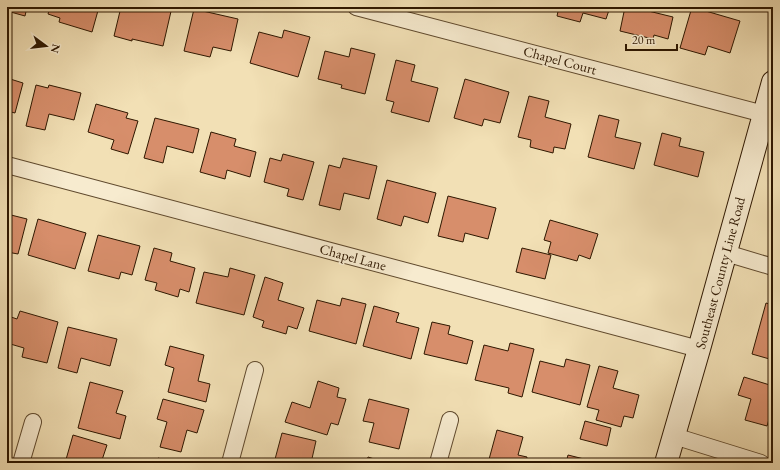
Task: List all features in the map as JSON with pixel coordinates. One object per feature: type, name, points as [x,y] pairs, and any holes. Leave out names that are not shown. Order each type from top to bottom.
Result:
[{"type":"street","name":"Chapel Court","points":[[356,7],[764,114]]},
{"type":"street","name":"Southeast County Line Road","points":[[666,463],[773,82]]},
{"type":"street","name":"Chapel Lane","points":[[7,165],[699,349]]},
{"type":"street","points":[[726,253],[773,267]]},
{"type":"street","points":[[230,463],[255,370]]},
{"type":"street","points":[[438,463],[450,420]]},
{"type":"street","points":[[21,463],[33,422]]},
{"type":"street","points":[[674,436],[761,463]]},
{"type":"building","points":[[7,7],[27,7],[25,16],[7,11]]},
{"type":"building","points":[[50,7],[99,7],[92,32],[59,22],[60,18],[48,14]]},
{"type":"building","points":[[121,7],[172,7],[163,46],[132,39],[132,41],[114,36]]},
{"type":"building","points":[[559,7],[610,7],[606,19],[583,13],[580,22],[557,16]]},
{"type":"building","points":[[625,7],[632,7],[673,17],[668,39],[654,35],[653,39],[620,31]]},
{"type":"building","points":[[692,7],[740,21],[730,53],[708,46],[705,55],[680,48]]},
{"type":"building","points":[[194,9],[238,19],[231,51],[213,47],[210,57],[184,51]]},
{"type":"building","points":[[284,30],[310,37],[298,77],[250,63],[259,32],[282,38]]},
{"type":"building","points":[[351,48],[375,54],[365,94],[341,88],[342,85],[318,79],[325,51],[349,57]]},
{"type":"building","points":[[396,60],[415,65],[411,81],[438,88],[429,122],[391,112],[394,102],[386,100]]},
{"type":"building","points":[[7,78],[23,83],[15,113],[7,111]]},
{"type":"building","points":[[465,79],[509,92],[500,123],[484,119],[482,126],[454,118]]},
{"type":"building","points":[[36,85],[48,88],[49,85],[81,93],[74,120],[49,114],[45,130],[26,126]]},
{"type":"building","points":[[529,96],[549,101],[545,117],[571,124],[565,149],[554,147],[553,153],[530,147],[531,140],[518,137]]},
{"type":"building","points":[[96,104],[128,113],[126,118],[138,121],[128,154],[111,149],[114,140],[88,132]]},
{"type":"building","points":[[599,115],[619,120],[615,137],[641,143],[634,169],[588,157]]},
{"type":"building","points":[[155,118],[199,129],[193,153],[167,146],[163,163],[144,158]]},
{"type":"building","points":[[211,132],[236,139],[234,146],[256,152],[250,177],[227,170],[225,179],[200,172]]},
{"type":"building","points":[[662,133],[681,138],[679,146],[704,152],[698,177],[654,165]]},
{"type":"building","points":[[283,154],[314,162],[303,200],[287,196],[289,189],[264,182],[270,158],[281,161]]},
{"type":"building","points":[[343,158],[377,166],[369,199],[344,193],[340,210],[319,205],[329,165],[340,168]]},
{"type":"building","points":[[387,180],[436,193],[428,223],[404,216],[401,226],[377,219]]},
{"type":"building","points":[[448,196],[496,208],[488,239],[465,233],[463,242],[438,236]]},
{"type":"building","points":[[7,214],[27,219],[18,254],[7,252]]},
{"type":"building","points":[[38,219],[86,233],[75,269],[28,255]]},
{"type":"building","points":[[550,220],[598,234],[590,259],[579,255],[577,261],[548,253],[551,242],[544,240]]},
{"type":"building","points":[[98,235],[140,246],[132,275],[121,272],[119,279],[88,271]]},
{"type":"building","points":[[154,248],[172,253],[170,261],[195,268],[189,292],[180,289],[178,297],[155,290],[157,283],[145,280]]},
{"type":"building","points":[[522,248],[551,255],[545,279],[516,272]]},
{"type":"building","points":[[230,268],[255,275],[244,315],[196,303],[204,272],[228,277]]},
{"type":"building","points":[[265,277],[283,283],[278,300],[304,308],[297,329],[288,326],[286,334],[262,327],[264,321],[253,317]]},
{"type":"building","points":[[342,298],[366,304],[356,344],[309,331],[317,300],[340,306]]},
{"type":"building","points":[[766,303],[773,305],[773,360],[752,354]]},
{"type":"building","points":[[374,306],[399,313],[396,322],[419,328],[411,359],[363,346]]},
{"type":"building","points":[[20,311],[58,322],[47,363],[22,357],[24,348],[7,343],[8,316],[17,319]]},
{"type":"building","points":[[432,322],[450,326],[448,334],[473,341],[467,364],[424,354]]},
{"type":"building","points":[[68,327],[117,339],[110,366],[81,358],[77,373],[58,368]]},
{"type":"building","points":[[510,343],[534,349],[522,397],[508,393],[509,388],[475,380],[484,345],[508,351]]},
{"type":"building","points":[[170,346],[204,355],[198,381],[210,384],[206,402],[168,392],[174,368],[165,365]]},
{"type":"building","points":[[566,359],[590,365],[580,405],[532,392],[540,361],[564,367]]},
{"type":"building","points":[[599,366],[618,371],[613,388],[639,395],[633,418],[624,416],[621,427],[596,420],[599,410],[587,407]]},
{"type":"building","points":[[744,377],[773,386],[773,406],[767,426],[745,420],[751,399],[738,395]]},
{"type":"building","points":[[318,381],[339,388],[337,397],[346,399],[338,425],[331,423],[327,435],[285,422],[292,402],[310,408]]},
{"type":"building","points":[[90,382],[123,391],[116,413],[126,416],[120,439],[78,428]]},
{"type":"building","points":[[163,399],[204,410],[197,433],[187,430],[181,452],[160,447],[167,422],[157,419]]},
{"type":"building","points":[[369,399],[409,409],[399,449],[369,442],[374,423],[363,421]]},
{"type":"building","points":[[585,421],[611,428],[607,446],[580,439]]},
{"type":"building","points":[[497,430],[523,437],[518,455],[527,457],[526,463],[488,463]]},
{"type":"building","points":[[282,433],[316,441],[311,463],[274,463]]},
{"type":"building","points":[[73,435],[107,445],[101,463],[65,463]]},
{"type":"building","points":[[568,455],[592,461],[591,463],[566,463]]},
{"type":"building","points":[[368,457],[387,463],[366,463]]},
{"type":"building","points":[[158,458],[176,463],[157,463]]}]
